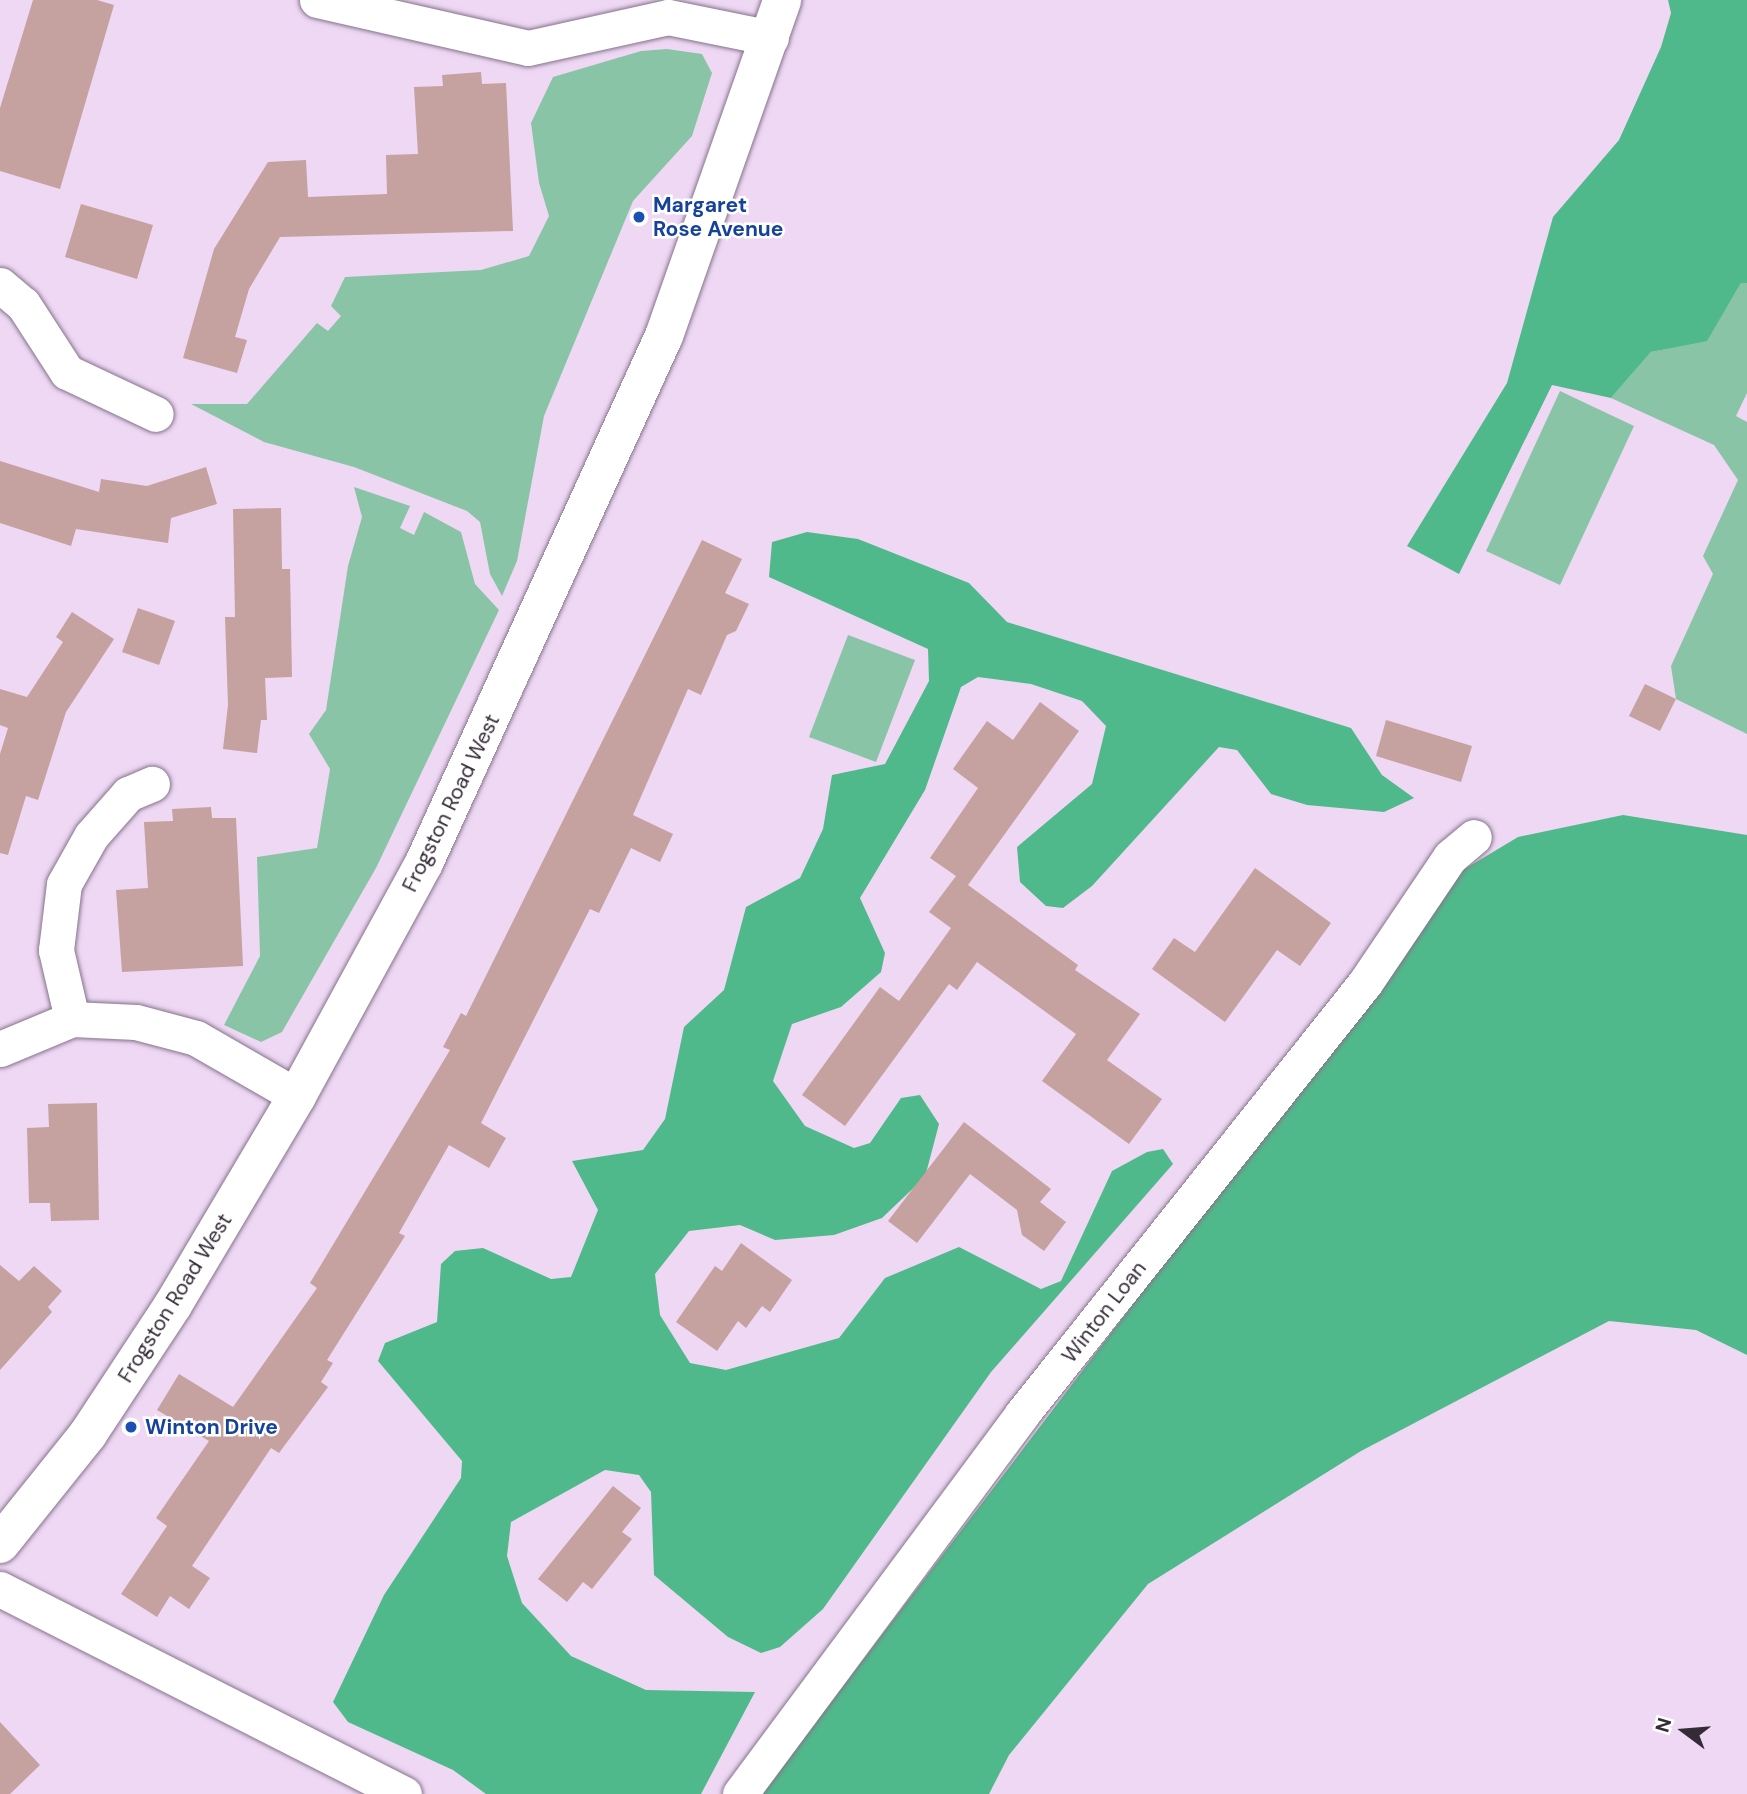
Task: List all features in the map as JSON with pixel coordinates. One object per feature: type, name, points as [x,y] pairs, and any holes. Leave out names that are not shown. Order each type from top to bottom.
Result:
[{"type":"main road","name":"Frogston Road West","points":[[0,1544],[88,1434],[173,1305],[297,1096],[424,863],[544,607],[664,336],[771,38],[782,0]]},
{"type":"street","points":[[317,0],[528,48],[668,17],[743,29],[771,38]]},
{"type":"street","points":[[0,285],[23,304],[67,372],[156,414]]},
{"type":"street","points":[[72,1019],[56,950],[64,884],[91,836],[128,794],[152,784]]},
{"type":"street","name":"Winton Loan","points":[[740,1794],[1022,1414],[1364,984],[1450,858],[1474,837]]},
{"type":"street","points":[[0,1049],[72,1019],[136,1022],[196,1038],[297,1096]]},
{"type":"street","points":[[0,1589],[404,1794]]},
{"type":"green space","points":[[1668,0],[1747,0],[1747,283],[1741,283],[1707,341],[1651,352],[1611,398],[1552,385],[1459,574],[1407,546],[1507,383],[1553,217],[1619,140],[1661,47],[1671,13]]},
{"type":"green space","points":[[667,49],[702,54],[712,73],[692,136],[633,201],[544,416],[517,561],[502,596],[490,574],[480,522],[467,511],[354,467],[264,442],[191,404],[247,404],[317,323],[328,331],[341,316],[331,306],[345,277],[481,270],[529,256],[549,216],[539,183],[531,123],[553,77],[641,51]]},
{"type":"green space","points":[[1741,283],[1747,283],[1747,393],[1736,416],[1747,422],[1747,734],[1676,699],[1671,666],[1713,574],[1703,556],[1738,480],[1714,445],[1611,398],[1651,352],[1707,340]]},
{"type":"green space","points":[[1560,391],[1634,426],[1560,585],[1486,551]]},
{"type":"green space","points":[[354,487],[410,506],[400,528],[414,535],[424,512],[461,532],[475,584],[499,610],[376,868],[282,1032],[261,1042],[224,1025],[260,956],[257,857],[317,848],[330,769],[309,734],[326,710],[348,566],[362,517]]},
{"type":"green space","points":[[807,532],[858,539],[969,583],[1007,622],[1351,728],[1382,775],[1414,798],[1384,812],[1307,805],[1271,794],[1237,750],[1219,747],[1092,886],[1063,908],[1046,906],[1020,882],[1017,847],[1092,784],[1106,726],[1082,701],[1031,684],[978,677],[961,687],[925,790],[860,898],[885,953],[881,972],[841,1007],[792,1024],[773,1081],[805,1126],[854,1148],[870,1143],[901,1098],[920,1095],[939,1124],[925,1177],[882,1218],[834,1235],[775,1240],[740,1225],[689,1231],[655,1274],[660,1315],[690,1363],[726,1370],[839,1338],[885,1278],[959,1247],[1041,1289],[1061,1281],[1112,1171],[1147,1152],[1163,1149],[1173,1164],[991,1372],[823,1609],[780,1647],[761,1653],[728,1637],[654,1575],[651,1492],[639,1475],[605,1470],[511,1522],[507,1556],[522,1603],[571,1656],[646,1690],[755,1692],[701,1794],[486,1794],[453,1770],[348,1722],[333,1702],[384,1595],[461,1478],[462,1461],[378,1361],[385,1343],[437,1322],[441,1264],[455,1251],[483,1248],[551,1279],[571,1277],[598,1210],[572,1161],[643,1150],[665,1119],[684,1027],[724,990],[746,907],[800,878],[823,829],[832,775],[885,764],[929,681],[928,649],[769,577],[772,542]]},
{"type":"green space","points":[[848,635],[915,660],[876,762],[809,737]]},
{"type":"green space","points":[[1623,815],[1747,835],[1747,1355],[1696,1330],[1609,1321],[1361,1451],[1148,1584],[1009,1755],[989,1794],[761,1794],[1463,870],[1518,837]]},
{"type":"building","points":[[33,0],[97,0],[114,5],[60,189],[0,171],[0,108]]},
{"type":"building","points":[[481,72],[482,84],[506,83],[513,231],[280,237],[249,289],[235,337],[247,340],[237,373],[183,358],[214,249],[268,162],[306,160],[308,197],[387,194],[386,155],[418,154],[414,87],[443,86],[442,75]]},
{"type":"building","points":[[81,204],[153,225],[137,279],[65,257]]},
{"type":"building","points":[[0,461],[99,492],[101,479],[147,486],[206,467],[217,504],[171,518],[168,543],[76,529],[71,546],[0,523]]},
{"type":"building","points":[[281,508],[282,569],[290,569],[292,677],[265,678],[267,720],[261,720],[257,753],[223,749],[228,705],[225,617],[235,617],[233,509]]},
{"type":"building","points":[[702,540],[742,559],[725,593],[749,604],[736,631],[727,635],[701,695],[688,689],[633,815],[673,834],[660,862],[631,848],[599,913],[590,909],[481,1123],[506,1138],[489,1168],[449,1145],[399,1233],[405,1236],[327,1360],[333,1363],[321,1382],[328,1387],[279,1453],[271,1448],[192,1566],[210,1578],[189,1609],[170,1596],[157,1617],[121,1594],[167,1526],[156,1518],[209,1441],[157,1410],[179,1374],[233,1407],[317,1288],[310,1283],[450,1050],[443,1047],[461,1013],[466,1016]]},
{"type":"building","points":[[138,608],[175,621],[159,665],[122,652]]},
{"type":"building","points":[[72,612],[114,639],[66,712],[38,800],[26,796],[8,855],[0,853],[0,754],[8,728],[0,725],[0,689],[27,697],[63,642],[56,637]]},
{"type":"building","points":[[1645,684],[1676,699],[1660,731],[1629,716]]},
{"type":"building","points":[[1040,702],[1079,731],[968,885],[1078,965],[1075,970],[1140,1014],[1107,1060],[1162,1099],[1129,1144],[1042,1081],[1076,1034],[977,962],[957,990],[949,984],[845,1126],[802,1095],[880,987],[899,1001],[951,928],[929,912],[956,876],[930,858],[978,788],[953,769],[987,721],[1013,740]]},
{"type":"building","points":[[1386,720],[1472,746],[1461,782],[1376,756]]},
{"type":"building","points":[[211,807],[212,818],[236,818],[243,966],[122,972],[116,890],[148,888],[144,822],[173,821],[172,809]]},
{"type":"building","points":[[1255,868],[1331,923],[1300,966],[1277,950],[1225,1022],[1152,969],[1174,938],[1195,952]]},
{"type":"building","points":[[97,1103],[99,1220],[51,1221],[50,1203],[29,1203],[27,1128],[49,1127],[48,1104]]},
{"type":"building","points":[[964,1122],[1051,1189],[1040,1202],[1066,1222],[1044,1251],[1022,1235],[1017,1210],[970,1174],[917,1243],[888,1221]]},
{"type":"building","points":[[741,1243],[792,1280],[770,1312],[762,1306],[746,1328],[738,1321],[717,1351],[676,1322],[715,1266],[722,1271]]},
{"type":"building","points":[[0,1265],[19,1281],[34,1266],[62,1291],[48,1307],[52,1312],[0,1370]]},
{"type":"building","points":[[613,1486],[641,1508],[622,1532],[632,1539],[592,1589],[583,1582],[567,1602],[538,1579]]},
{"type":"building","points":[[0,1722],[40,1765],[10,1794],[0,1794]]},
{"type":"place","name":"Margaret Rose Avenue","points":[[639,217]]},
{"type":"place","name":"Winton Drive","points":[[131,1427]]}]
